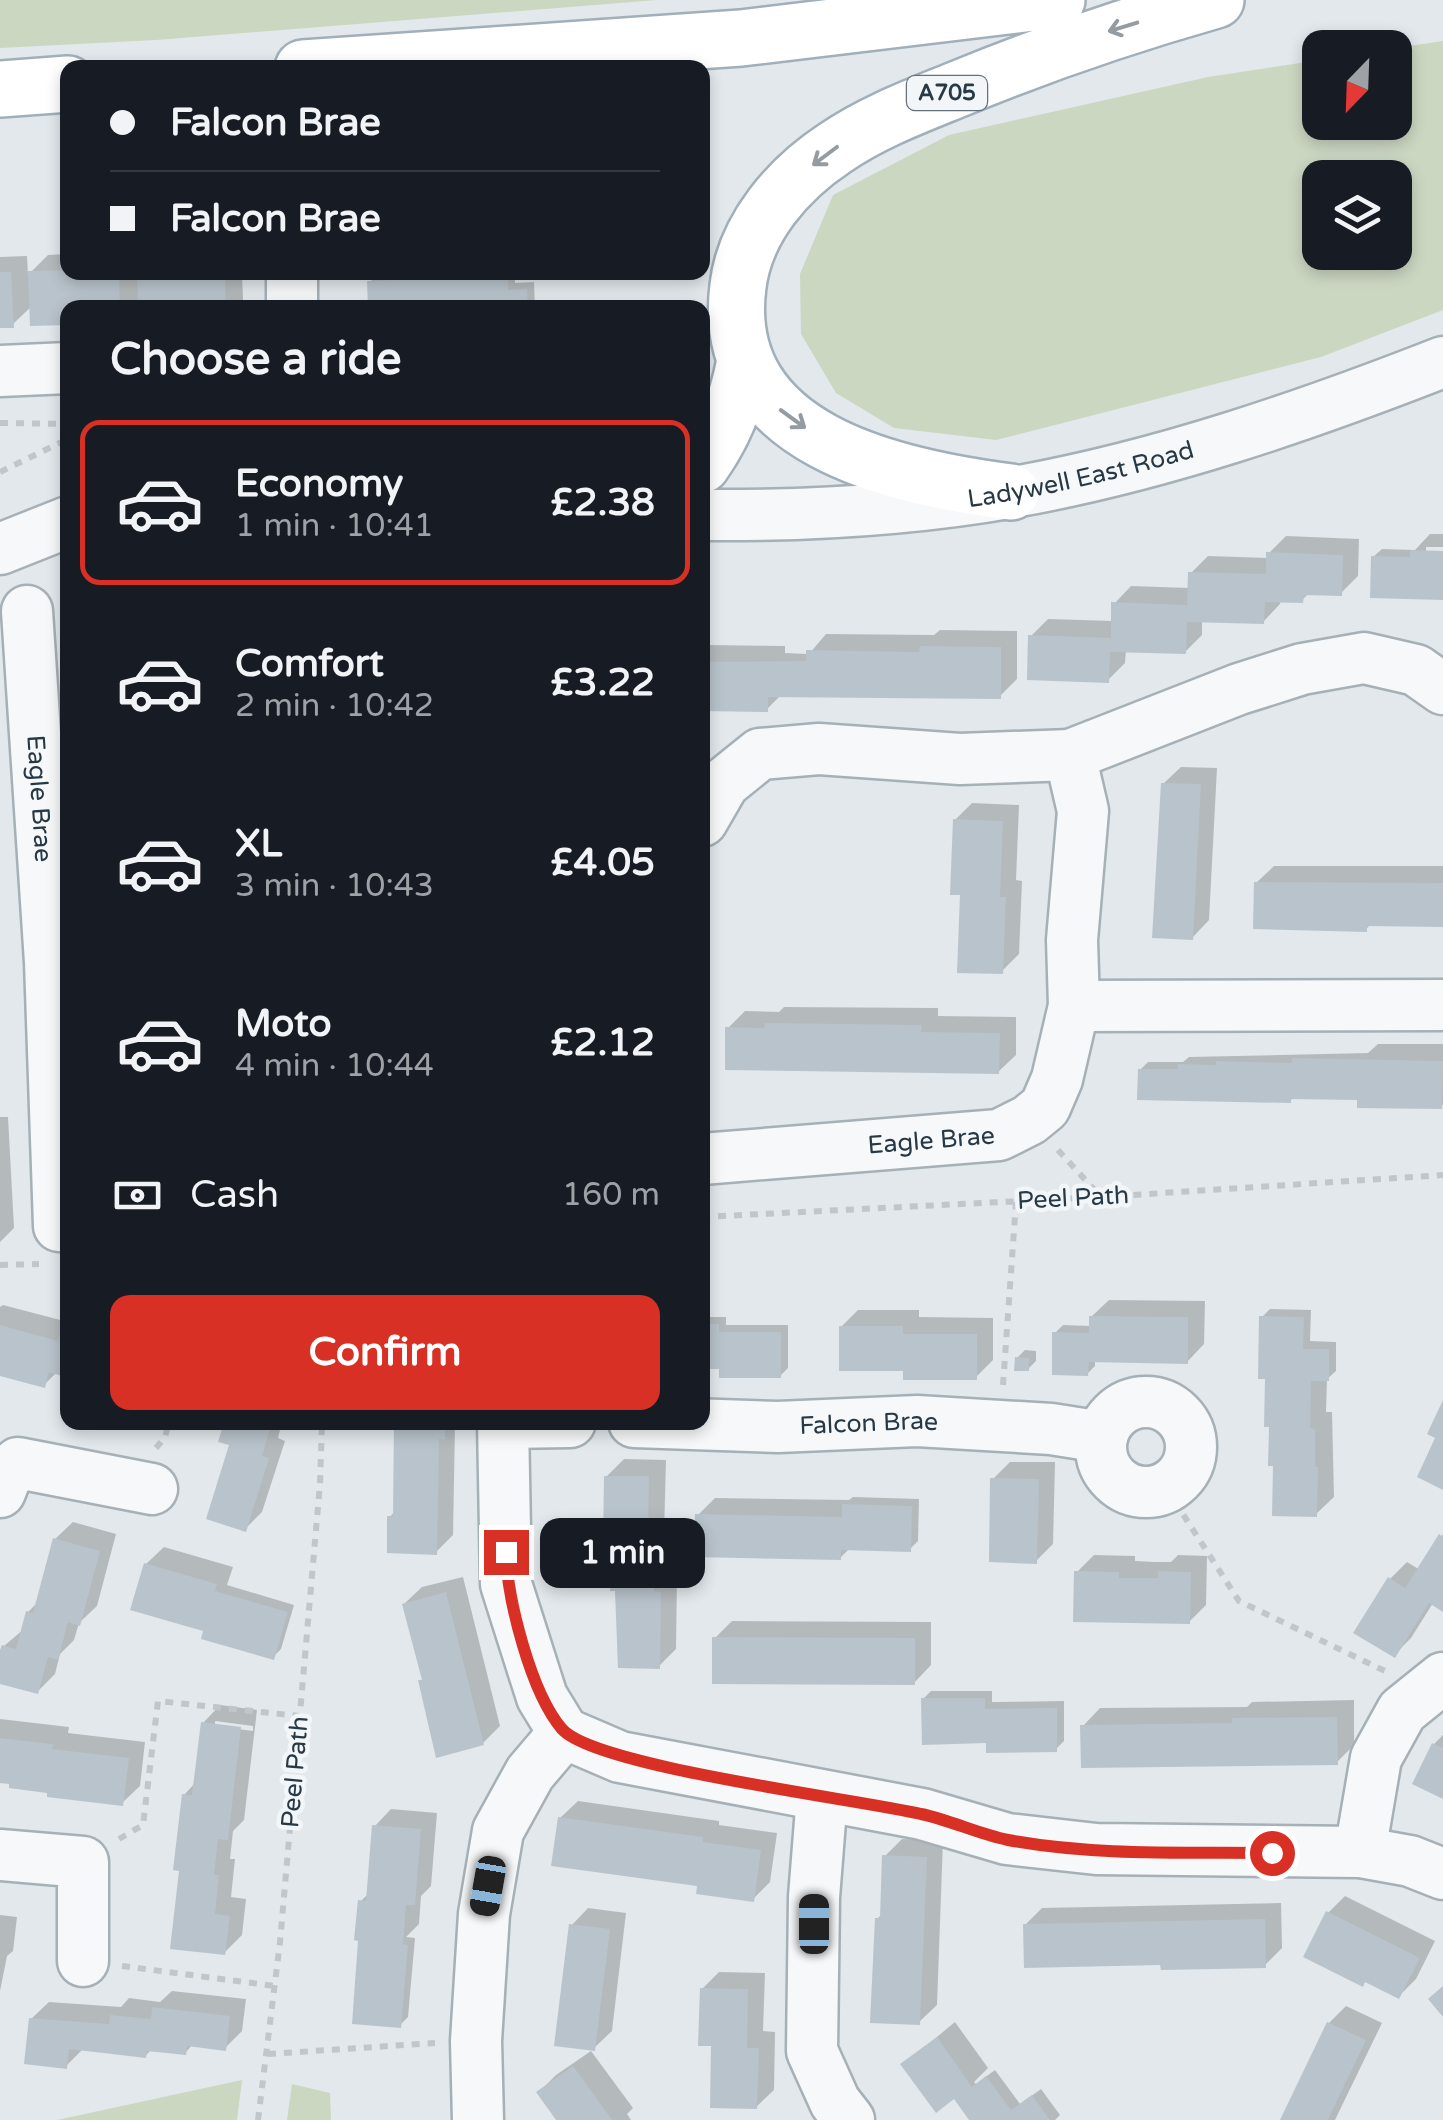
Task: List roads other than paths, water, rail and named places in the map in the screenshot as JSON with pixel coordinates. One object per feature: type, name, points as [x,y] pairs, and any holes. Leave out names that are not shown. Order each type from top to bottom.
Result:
[{"type":"main road","points":[[419,60],[741,38],[1057,0]]},
{"type":"main road","name":"A705","points":[[744,365],[735,305],[751,239],[769,209],[798,177],[835,147],[888,118],[1043,54],[1216,0]]},
{"type":"main road","points":[[0,89],[60,85]]},
{"type":"main road","points":[[710,451],[739,394],[744,365]]},
{"type":"main road","points":[[744,365],[786,417],[856,456],[923,479],[1011,492]]},
{"type":"street","name":"Ladywell East Road","points":[[710,515],[778,516],[1011,492],[1126,468],[1353,397],[1443,362]]},
{"type":"street","points":[[0,370],[60,368]]},
{"type":"street","points":[[0,549],[60,525]]},
{"type":"street","name":"Eagle Brae","points":[[27,611],[16,695],[59,961],[60,1226]]},
{"type":"street","points":[[710,807],[724,783],[760,754],[820,750],[960,759],[1070,755],[1240,689],[1302,669],[1364,658],[1416,670],[1443,689]]},
{"type":"street","name":"Eagle Brae","points":[[710,1158],[1000,1135],[1030,1120],[1045,1107],[1057,1079],[1074,1006],[1072,940],[1083,811],[1070,755]]},
{"type":"street","points":[[1074,1006],[1443,1005]]},
{"type":"street","points":[[1146,1402],[1173,1412],[1190,1437],[1191,1452],[1178,1479],[1152,1492],[1124,1487],[1104,1466],[1102,1437],[1117,1412],[1146,1402]]},
{"type":"street","name":"Falcon Brae","points":[[710,1425],[778,1427],[917,1421],[1102,1437]]},
{"type":"street","points":[[503,1430],[506,1584],[542,1697],[564,1732],[620,1757],[922,1814],[1006,1840],[1096,1849],[1360,1852],[1410,1862],[1443,1874]]},
{"type":"street","points":[[0,1492],[7,1474],[18,1462],[152,1489]]},
{"type":"street","points":[[1360,1852],[1376,1758],[1402,1710],[1434,1686]]},
{"type":"street","points":[[478,2120],[476,2041],[484,1914],[498,1831],[530,1773],[564,1732]]},
{"type":"street","points":[[822,1796],[814,1897],[812,2051],[835,2102],[849,2120]]},
{"type":"street","points":[[0,1855],[83,1862],[83,1961]]}]
